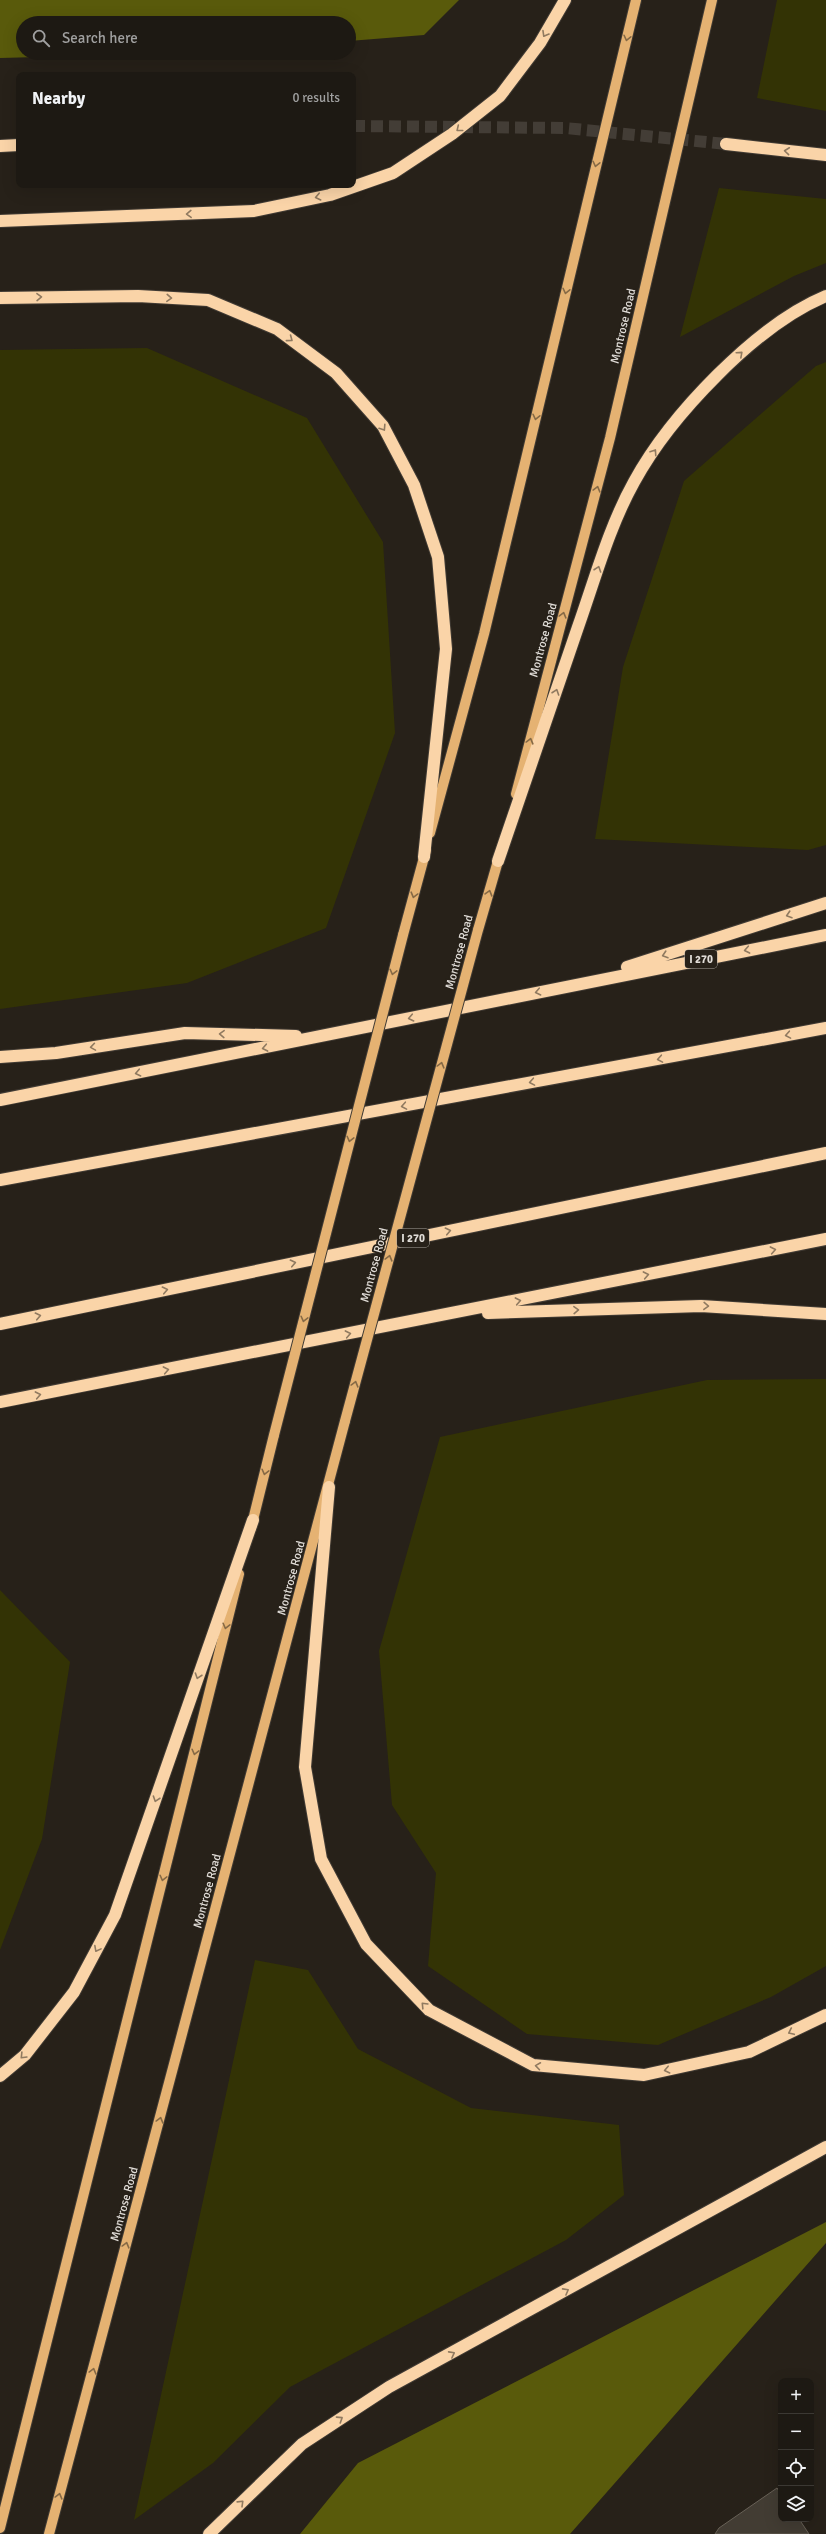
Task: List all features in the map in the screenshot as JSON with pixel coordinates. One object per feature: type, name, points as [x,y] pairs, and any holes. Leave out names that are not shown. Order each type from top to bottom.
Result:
[{"type":"highway","points":[[356,185],[393,173],[452,134],[500,96],[540,43],[565,0]]},
{"type":"highway","points":[[726,144],[826,155]]},
{"type":"highway","points":[[0,146],[16,145]]},
{"type":"highway","points":[[0,221],[254,211],[330,194],[348,188]]},
{"type":"highway","points":[[0,298],[138,296],[208,300],[277,329],[336,373],[383,426],[414,485],[438,557],[446,649],[424,857]]},
{"type":"highway","points":[[498,861],[610,534],[634,481],[670,430],[714,378],[757,338],[826,296]]},
{"type":"highway","points":[[576,984],[826,903]]},
{"type":"highway","name":"I 270","points":[[0,1100],[826,935]]},
{"type":"highway","points":[[0,1180],[826,1028]]},
{"type":"highway","points":[[0,1057],[56,1053],[185,1033],[317,1037]]},
{"type":"highway","name":"I 270","points":[[0,1324],[826,1153]]},
{"type":"highway","points":[[0,1402],[453,1314],[826,1239]]},
{"type":"highway","points":[[453,1314],[701,1306],[826,1314]]},
{"type":"highway","points":[[329,1487],[305,1767],[320,1859],[366,1944],[429,2010],[533,2066],[644,2075],[749,2052],[826,2015]]},
{"type":"highway","points":[[0,2076],[25,2055],[74,1992],[115,1915],[253,1520]]},
{"type":"highway","points":[[210,2533],[302,2444],[389,2387],[826,2147]]},
{"type":"main road","points":[[0,2528],[274,1434],[403,935],[484,634],[636,0]]},
{"type":"main road","name":"Montrose Road","points":[[49,2534],[329,1487],[345,1421],[498,861],[610,438],[712,0]]},
{"type":"shaded area","points":[[0,0],[459,0],[424,35],[356,40],[356,16],[16,16],[16,58],[0,58]]},
{"type":"shaded area","points":[[777,0],[826,0],[826,111],[757,98]]},
{"type":"shaded area","points":[[719,188],[826,199],[826,263],[794,276],[680,337]]},
{"type":"shaded area","points":[[147,348],[307,418],[383,542],[395,733],[326,928],[187,983],[0,1009],[0,350]]},
{"type":"shaded area","points":[[826,362],[826,845],[808,850],[595,839],[623,667],[684,481],[816,366]]},
{"type":"shaded area","points":[[826,1379],[826,1966],[771,1997],[658,2045],[527,2034],[428,1966],[436,1873],[392,1805],[379,1651],[440,1437],[707,1380]]},
{"type":"shaded area","points":[[0,1590],[70,1662],[42,1839],[0,1950]]},
{"type":"shaded area","points":[[255,1960],[308,1970],[358,2049],[471,2108],[619,2125],[624,2195],[566,2240],[290,2387],[213,2463],[134,2520]]},
{"type":"shaded area","points":[[826,2222],[826,2243],[570,2534],[300,2534],[358,2463]]},
{"type":"building","points":[[777,2488],[778,2522],[801,2522],[809,2534],[715,2534],[719,2528]]},
{"type":"tunnel","points":[[356,126],[565,128],[726,144]]}]
